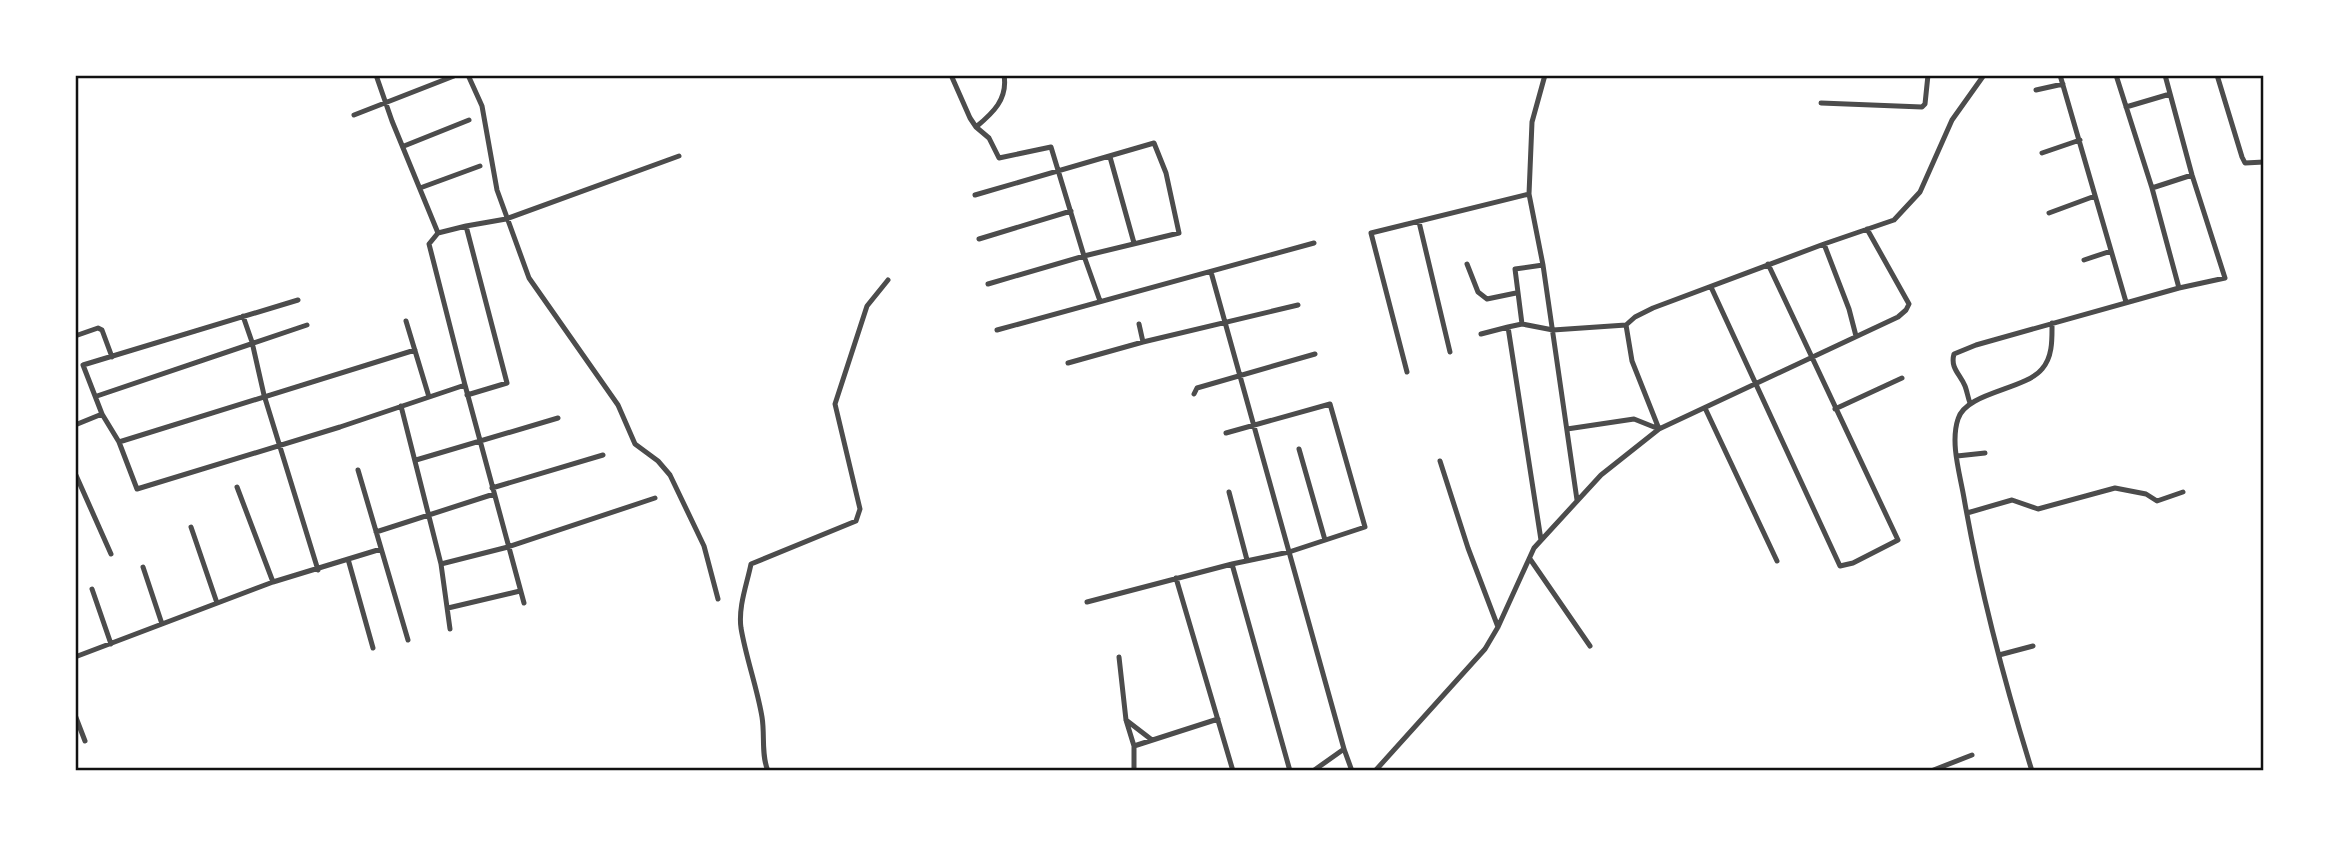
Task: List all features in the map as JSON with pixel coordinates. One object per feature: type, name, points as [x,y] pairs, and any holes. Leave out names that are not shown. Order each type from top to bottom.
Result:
[{"type":"street","points":[[376,75],[438,233]]},
{"type":"street","points":[[468,75],[482,106],[497,190],[529,278],[618,405],[635,444],[658,461],[670,475],[704,546],[718,598]]},
{"type":"street","points":[[951,75],[976,127],[989,138],[999,159],[1051,147],[1100,301]]},
{"type":"street","points":[[976,127],[991,115],[1002,99],[1004,75]]},
{"type":"street","points":[[1545,75],[1532,122],[1529,194],[1544,265],[1577,500]]},
{"type":"street","points":[[1821,103],[1922,107],[1925,104],[1928,75]]},
{"type":"street","points":[[1481,334],[1522,324],[1553,330],[1626,325],[1653,308],[1894,220],[1920,192],[1952,120],[1984,75]]},
{"type":"street","points":[[2060,75],[2126,302]]},
{"type":"street","points":[[2116,75],[2152,188],[2179,289]]},
{"type":"street","points":[[1970,403],[1964,384],[1956,374],[1952,359],[1954,354],[1976,345],[2126,302],[2225,278],[2192,175],[2165,75]]},
{"type":"street","points":[[2217,75],[2245,163],[2264,162]]},
{"type":"street","points":[[354,115],[454,76]]},
{"type":"street","points":[[2036,90],[2063,85]]},
{"type":"street","points":[[2126,107],[2170,94]]},
{"type":"street","points":[[404,146],[469,120]]},
{"type":"street","points":[[2042,153],[2080,140]]},
{"type":"street","points":[[975,195],[1154,143],[1166,173],[1179,233],[1084,256],[988,284]]},
{"type":"street","points":[[524,603],[429,244],[438,233],[506,219],[679,156]]},
{"type":"street","points":[[1110,157],[1134,243]]},
{"type":"street","points":[[420,188],[480,166]]},
{"type":"street","points":[[2152,188],[2192,175]]},
{"type":"street","points":[[1407,372],[1371,233],[1529,194]]},
{"type":"street","points":[[2049,213],[2095,196]]},
{"type":"street","points":[[979,239],[1071,211]]},
{"type":"street","points":[[1419,222],[1450,352]]},
{"type":"street","points":[[467,226],[507,383],[467,395]]},
{"type":"street","points":[[1375,771],[1485,649],[1499,627],[1534,548],[1601,475],[1658,429],[1898,317],[1906,310],[1909,304],[1867,229]]},
{"type":"street","points":[[997,330],[1314,243]]},
{"type":"street","points":[[1824,244],[1849,309],[1856,336]]},
{"type":"street","points":[[2084,260],[2111,251]]},
{"type":"street","points":[[1467,264],[1478,292],[1487,299],[1516,293]]},
{"type":"street","points":[[1711,287],[1840,566],[1853,563],[1898,540],[1768,264]]},
{"type":"street","points":[[1522,324],[1515,269],[1544,265]]},
{"type":"street","points":[[1210,272],[1352,771]]},
{"type":"street","points":[[768,771],[764,762],[765,734],[759,700],[741,627],[742,603],[751,564],[856,521],[860,509],[835,404],[867,306],[888,280]]},
{"type":"street","points":[[298,300],[83,365],[102,414],[119,442],[137,489],[465,385]]},
{"type":"street","points":[[1068,363],[1298,305]]},
{"type":"street","points":[[243,316],[264,395],[318,570]]},
{"type":"street","points":[[406,321],[429,397]]},
{"type":"street","points":[[2032,771],[2008,695],[1973,553],[1955,434],[1958,416],[1970,403],[2022,382],[2042,369],[2053,344],[2052,323]]},
{"type":"street","points":[[1139,324],[1143,342]]},
{"type":"street","points":[[97,396],[307,325]]},
{"type":"street","points":[[1626,325],[1632,361],[1658,429]]},
{"type":"street","points":[[1508,327],[1541,540]]},
{"type":"street","points":[[75,336],[98,328],[102,330],[112,357]]},
{"type":"street","points":[[119,442],[415,350]]},
{"type":"street","points":[[1194,394],[1197,388],[1315,354]]},
{"type":"street","points":[[1835,409],[1902,378]]},
{"type":"street","points":[[1087,602],[1247,560],[1289,552],[1366,527],[1330,404],[1226,433]]},
{"type":"street","points":[[401,406],[442,565],[450,629]]},
{"type":"street","points":[[1705,408],[1777,561]]},
{"type":"street","points":[[75,425],[102,414]]},
{"type":"street","points":[[416,460],[558,418]]},
{"type":"street","points":[[1567,429],[1634,419],[1658,429]]},
{"type":"street","points":[[1299,449],[1325,540]]},
{"type":"street","points":[[1957,456],[1985,453]]},
{"type":"street","points":[[376,532],[603,455]]},
{"type":"street","points":[[1440,461],[1468,548],[1499,627]]},
{"type":"street","points":[[358,470],[408,640]]},
{"type":"street","points":[[75,473],[111,554]]},
{"type":"street","points":[[237,486],[273,582]]},
{"type":"street","points":[[1967,513],[2012,500],[2038,509],[2115,488],[2146,494],[2157,501],[2183,492]]},
{"type":"street","points":[[1229,492],[1247,560]]},
{"type":"street","points":[[442,565],[508,547],[655,498]]},
{"type":"street","points":[[191,527],[217,603]]},
{"type":"street","points":[[75,657],[273,582],[381,549]]},
{"type":"street","points":[[348,559],[373,648]]},
{"type":"street","points":[[1530,559],[1590,646]]},
{"type":"street","points":[[1232,564],[1290,771]]},
{"type":"street","points":[[143,567],[162,624]]},
{"type":"street","points":[[1176,579],[1233,771]]},
{"type":"street","points":[[92,589],[111,644]]},
{"type":"street","points":[[448,608],[520,591]]},
{"type":"street","points":[[1999,655],[2033,646]]},
{"type":"street","points":[[1119,657],[1126,720],[1134,746],[1134,771]]},
{"type":"street","points":[[75,715],[85,741]]},
{"type":"street","points":[[1134,746],[1218,719]]},
{"type":"street","points":[[1126,720],[1152,740]]},
{"type":"street","points":[[1313,771],[1344,749]]},
{"type":"street","points":[[1931,771],[1972,755]]}]
